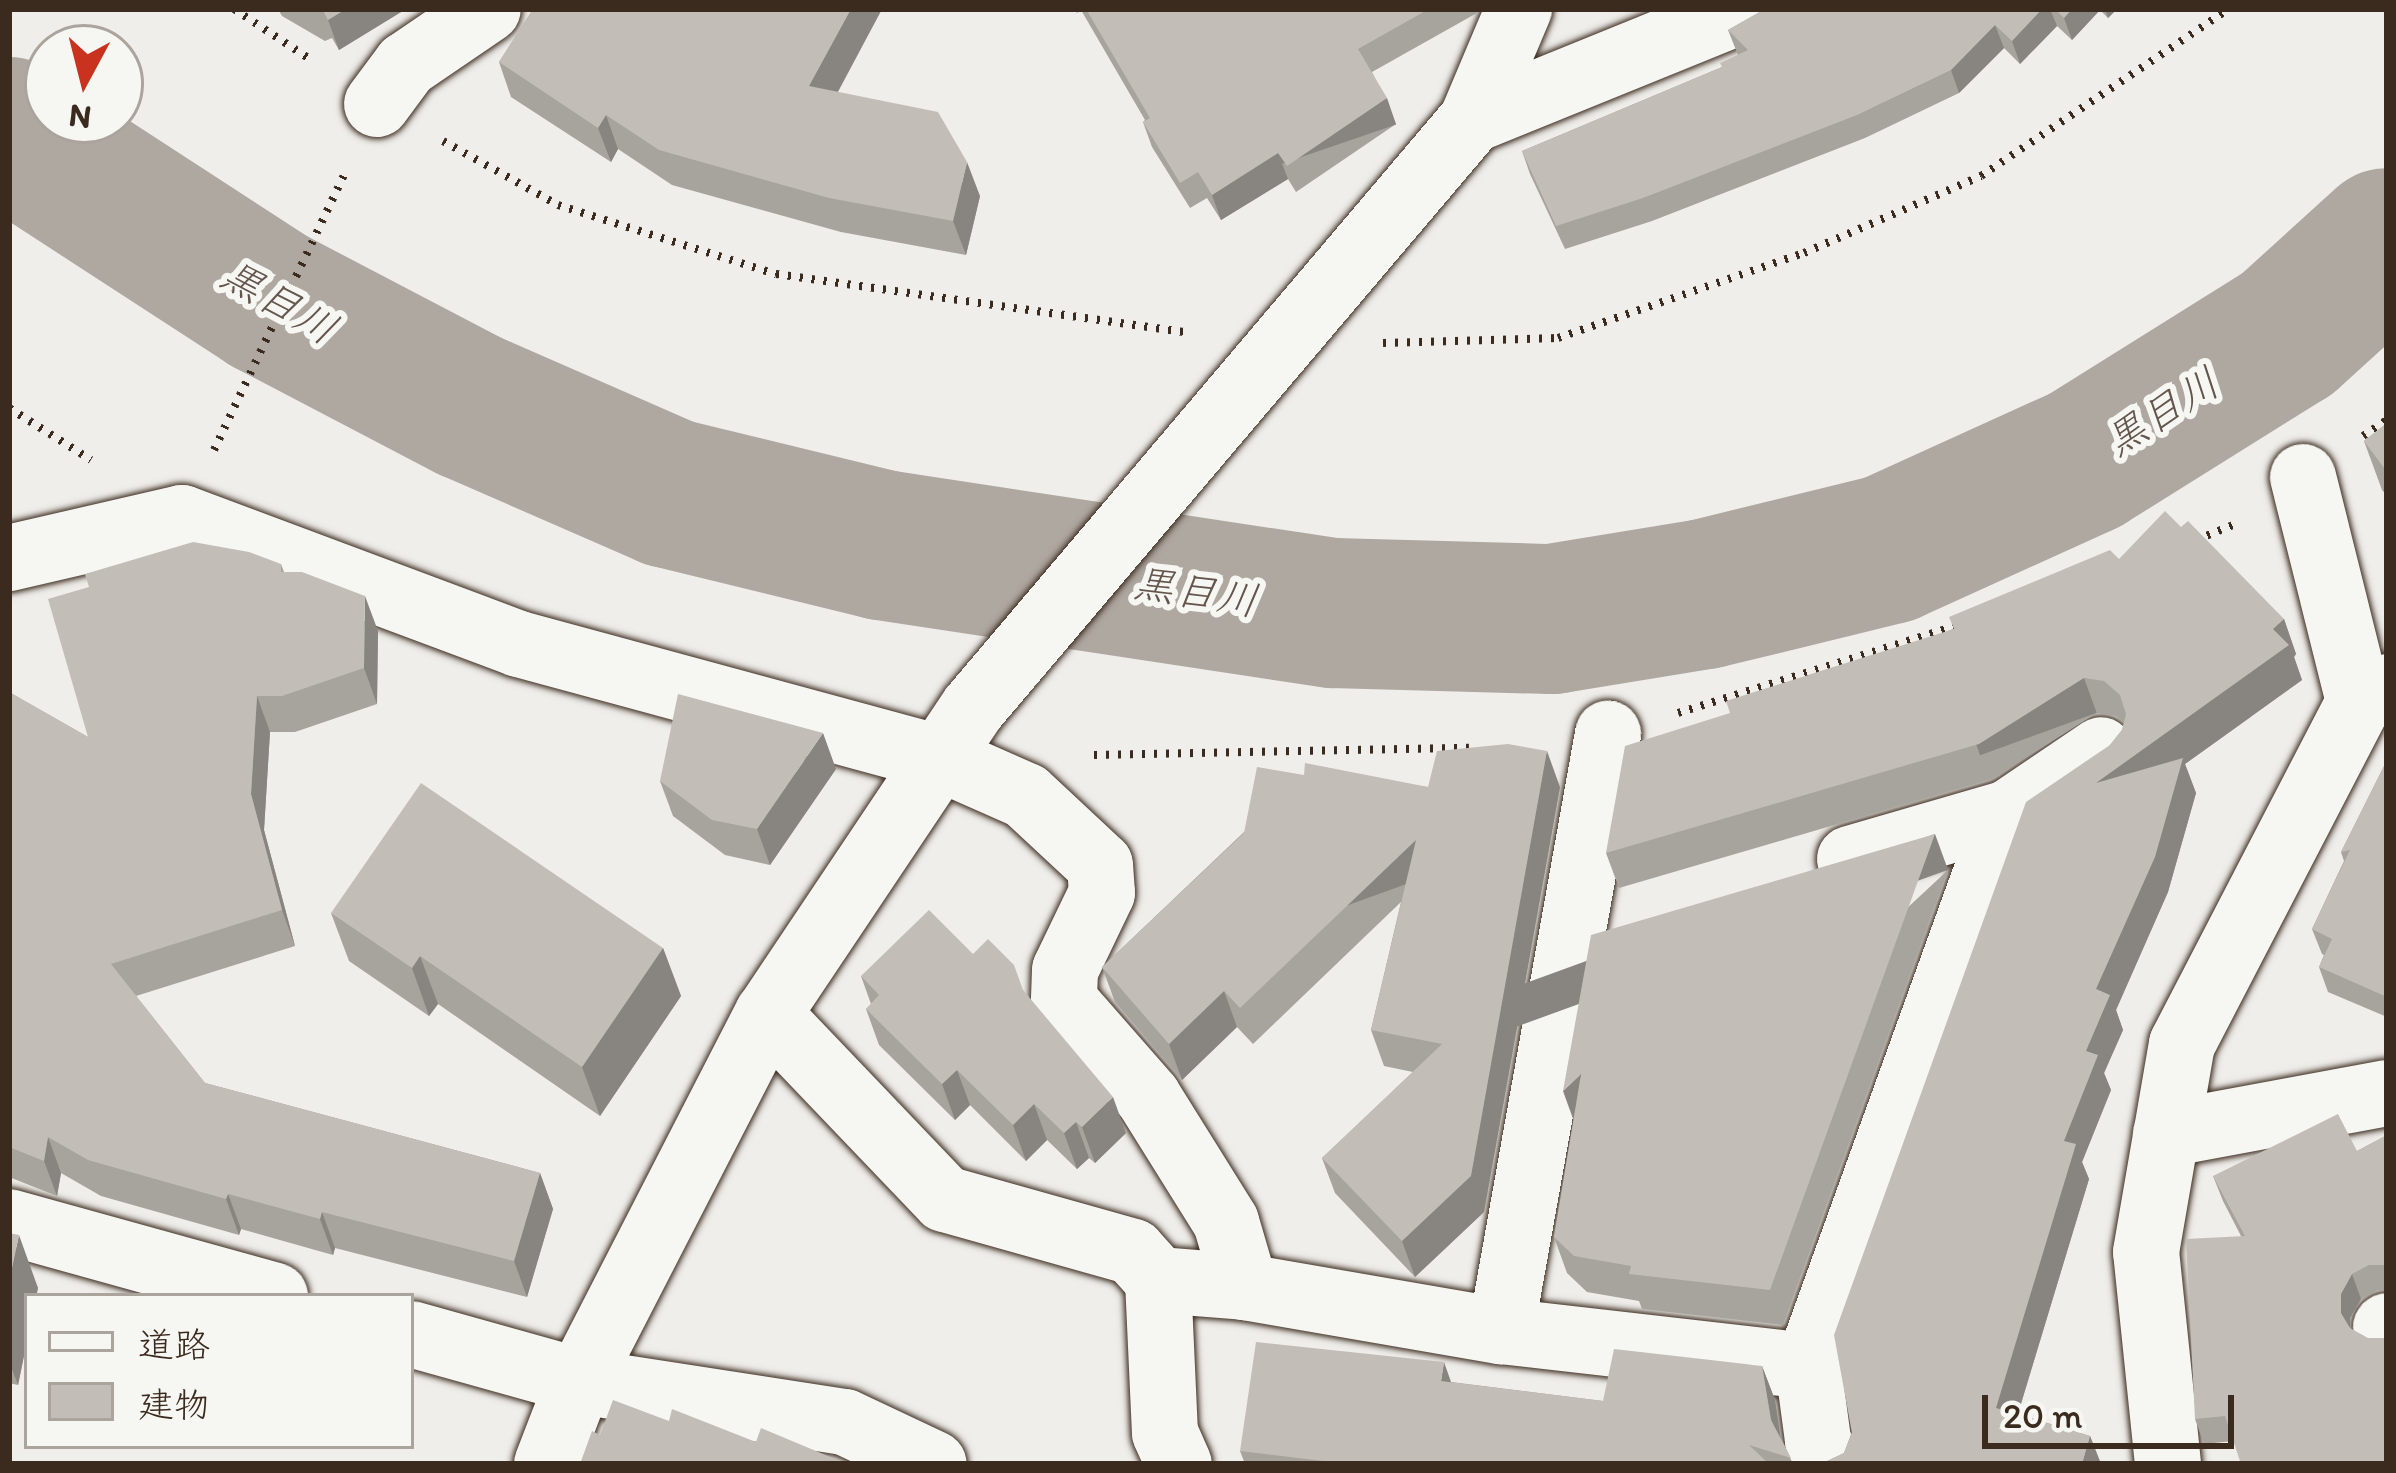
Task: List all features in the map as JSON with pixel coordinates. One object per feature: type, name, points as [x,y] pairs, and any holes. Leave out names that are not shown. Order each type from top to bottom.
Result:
[{"type":"street","points":[[377,104],[406,65],[488,9]]},
{"type":"street","points":[[547,1464],[578,1381],[768,1014],[956,733],[1472,120],[1520,9]]},
{"type":"street","points":[[1472,120],[1745,9]]},
{"type":"street","points":[[2168,1464],[2146,1252],[2182,1044],[2373,695],[2303,477]]},
{"type":"street","points":[[9,558],[182,518],[519,644],[956,733],[1100,865],[1102,893],[1065,970],[1064,1001],[1148,1097],[1226,1222],[1245,1287]]},
{"type":"street","points":[[1501,1331],[1608,734]]},
{"type":"street","points":[[1789,877],[2008,813],[2101,750]]},
{"type":"street","points":[[1828,1464],[1818,1440],[1808,1366],[2008,813]]},
{"type":"street","points":[[1570,941],[1636,922]]},
{"type":"street","points":[[768,1014],[945,1199],[1133,1252],[1158,1280],[1166,1433],[1178,1464]]},
{"type":"street","points":[[2166,1134],[2382,1107]]},
{"type":"street","points":[[9,1222],[264,1293]]},
{"type":"street","points":[[1158,1280],[1245,1287],[1501,1331],[1808,1366]]},
{"type":"street","points":[[414,1335],[578,1381],[845,1422],[934,1464]]},
{"type":"path","points":[[234,9],[377,104],[558,205],[776,274],[1281,346],[1558,338],[1804,253],[1981,176],[2229,9]]},
{"type":"path","points":[[182,518],[377,104]]},
{"type":"path","points":[[2188,542],[2233,526],[2387,420]]},
{"type":"path","points":[[1608,734],[1985,615]]},
{"type":"path","points":[[1081,755],[1483,748]]},
{"type":"building","points":[[322,9],[346,9],[328,20]]},
{"type":"building","points":[[533,9],[851,9],[809,86],[938,112],[967,162],[953,221],[829,198],[659,150],[606,115],[598,128],[499,62]]},
{"type":"building","points":[[1086,9],[1429,9],[1358,49],[1387,98],[1287,166],[1278,153],[1212,195],[1198,172],[1180,183],[1143,122],[1150,118]]},
{"type":"building","points":[[1765,9],[2042,9],[2012,41],[1995,25],[1951,70],[1857,115],[1643,198],[1556,226],[1522,151],[1722,67],[1720,63],[1748,50],[1728,30]]},
{"type":"building","points":[[2387,423],[2387,472],[2364,441]]},
{"type":"building","points":[[2165,511],[2181,527],[2188,521],[2284,619],[2273,629],[2289,645],[2096,783],[2183,758],[2155,857],[2096,989],[2110,995],[2086,1051],[2098,1055],[2064,1141],[2076,1144],[1996,1408],[2090,1436],[2082,1464],[1821,1464],[1844,1453],[1852,1433],[1834,1335],[2026,802],[2110,745],[2122,730],[2126,714],[2120,695],[2104,681],[2084,678],[1979,744],[1606,853],[1625,746],[1730,713],[1726,701],[1954,629],[1949,617],[2110,550],[2119,559]]},
{"type":"building","points":[[193,542],[249,552],[281,564],[281,572],[302,572],[365,596],[364,668],[282,696],[257,696],[251,794],[282,910],[111,964],[205,1083],[540,1173],[514,1261],[322,1212],[320,1219],[228,1194],[226,1199],[88,1160],[48,1137],[44,1161],[9,1147],[9,692],[88,737],[48,599],[89,587],[85,574]]},
{"type":"building","points":[[678,694],[823,733],[757,829],[712,820],[660,781]]},
{"type":"building","points":[[1508,744],[1547,751],[1471,1176],[1402,1241],[1322,1158],[1442,1044],[1371,1030],[1416,840],[1240,1008],[1224,991],[1169,1044],[1102,967],[1244,833],[1257,767],[1304,775],[1305,763],[1428,787],[1437,751]]},
{"type":"building","points":[[2387,760],[2387,997],[2319,967],[2332,939],[2312,929],[2350,850],[2341,852]]},
{"type":"building","points":[[421,783],[663,948],[582,1067],[420,956],[412,968],[331,913]]},
{"type":"building","points":[[1935,834],[1770,1290],[1629,1274],[1631,1266],[1574,1256],[1554,1237],[1581,1074],[1563,1091],[1591,935]]},
{"type":"building","points":[[929,910],[973,954],[988,939],[1014,965],[1023,990],[1113,1097],[1082,1127],[1076,1122],[1064,1133],[1034,1104],[1013,1125],[957,1070],[942,1084],[866,1009],[879,995],[861,976]]},
{"type":"building","points":[[2338,1114],[2357,1151],[2387,1135],[2387,1265],[2369,1265],[2352,1274],[2341,1294],[2341,1313],[2350,1328],[2368,1338],[2387,1338],[2387,1464],[2241,1464],[2225,1416],[2195,1419],[2186,1239],[2245,1236],[2213,1176]]},
{"type":"building","points":[[9,1233],[19,1235],[9,1282]]},
{"type":"building","points":[[1256,1342],[1444,1362],[1441,1381],[1603,1401],[1614,1349],[1762,1366],[1771,1420],[1791,1458],[1749,1445],[1769,1464],[1348,1464],[1240,1451]]},
{"type":"building","points":[[613,1400],[669,1421],[672,1409],[756,1442],[761,1428],[847,1464],[580,1464],[592,1431],[600,1435]]},
{"type":"waterway","name":"黒目川","points":[[9,132],[269,301],[470,406],[669,493],[882,545],[1333,613],[1552,619],[1705,594],[1889,549],[2085,460],[2287,334],[2387,243]]}]
